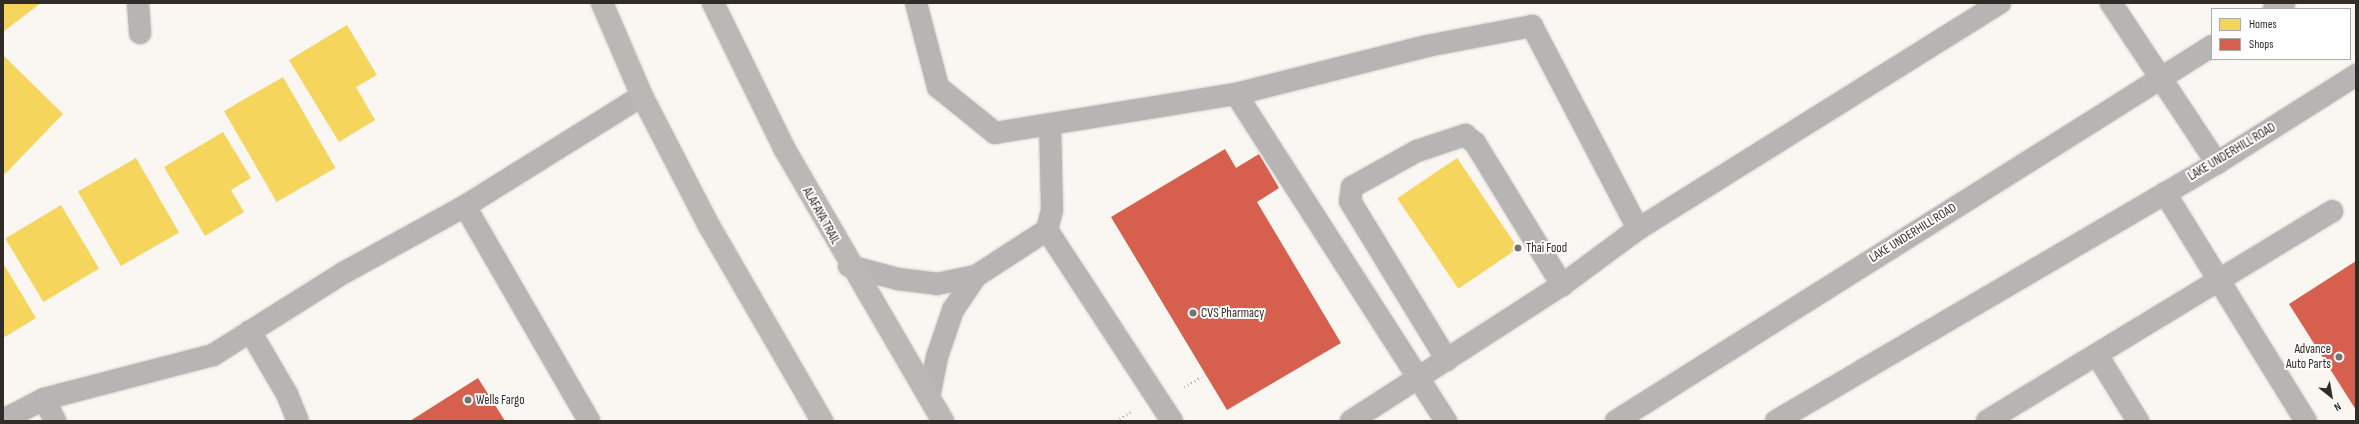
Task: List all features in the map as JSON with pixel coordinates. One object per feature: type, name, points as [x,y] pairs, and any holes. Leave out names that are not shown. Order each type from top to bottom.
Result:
[{"type":"main road","points":[[602,3],[642,96],[708,224],[822,421]]},
{"type":"main road","name":"ALAFAYA TRAIL","points":[[713,3],[784,148],[849,266],[943,421]]},
{"type":"street","points":[[138,3],[140,33]]},
{"type":"street","points":[[916,3],[938,87],[994,133],[1236,94],[1427,46],[1532,26],[1638,229]]},
{"type":"street","points":[[1351,421],[1417,380],[1562,285],[1638,229],[2000,3]]},
{"type":"street","points":[[2111,3],[2217,163]]},
{"type":"street","name":"LAKE UNDERHILL ROAD","points":[[1616,421],[2211,47]]},
{"type":"street","name":"LAKE UNDERHILL ROAD","points":[[1776,421],[2165,192],[2217,163],[2356,76]]},
{"type":"street","points":[[1236,94],[1417,380],[1446,421]]},
{"type":"street","points":[[3,420],[44,399],[213,355],[345,272],[466,206],[642,96]]},
{"type":"street","points":[[849,266],[898,279],[937,284],[976,276],[1047,230],[1052,210],[1050,124]]},
{"type":"street","points":[[1447,360],[1350,201],[1352,187],[1417,150],[1465,135],[1475,143],[1562,285]]},
{"type":"street","points":[[2165,192],[2217,279],[2306,421]]},
{"type":"street","points":[[466,206],[589,421]]},
{"type":"street","points":[[1987,421],[2097,355],[2217,279],[2332,211]]},
{"type":"street","points":[[1047,230],[1172,421]]},
{"type":"street","points":[[928,397],[937,357],[953,310],[976,276]]},
{"type":"street","points":[[250,331],[287,394],[297,420]]},
{"type":"street","points":[[2097,355],[2138,421]]},
{"type":"street","points":[[44,399],[55,421]]},
{"type":"path","points":[[1116,421],[1137,408]]},
{"type":"building: Homes","points":[[3,3],[41,3],[3,32]]},
{"type":"building: Homes","points":[[347,25],[377,75],[356,87],[375,120],[339,142],[289,60]]},
{"type":"building: Homes","points":[[4,56],[63,114],[5,174],[3,171]]},
{"type":"building: Homes","points":[[283,77],[336,168],[277,202],[224,111]]},
{"type":"building: Homes","points":[[223,132],[251,178],[231,190],[244,212],[205,236],[164,167]]},
{"type":"building: Homes","points":[[136,158],[179,232],[121,266],[78,192]]},
{"type":"building: Homes","points":[[1457,158],[1518,248],[1458,289],[1397,198]]},
{"type":"building: Homes","points":[[61,205],[99,268],[43,302],[5,238]]},
{"type":"building: Homes","points":[[3,263],[36,318],[3,338]]},
{"type":"building: Shops","name":"CVS Pharmacy","points":[[1225,149],[1236,168],[1259,154],[1279,188],[1257,202],[1341,343],[1227,410],[1111,217]]},
{"type":"building: Shops","name":"Advance Auto Parts","points":[[2356,261],[2356,410],[2289,304]]},
{"type":"building: Shops","name":"Wells Fargo","points":[[478,378],[505,421],[410,421]]},
{"type":"place","name":"Thai Food","points":[[1518,248]]},
{"type":"place","name":"CVS Pharmacy","points":[[1193,313]]},
{"type":"place","name":"Advance Auto Parts","points":[[2339,357]]},
{"type":"place","name":"Wells Fargo","points":[[468,400]]}]
